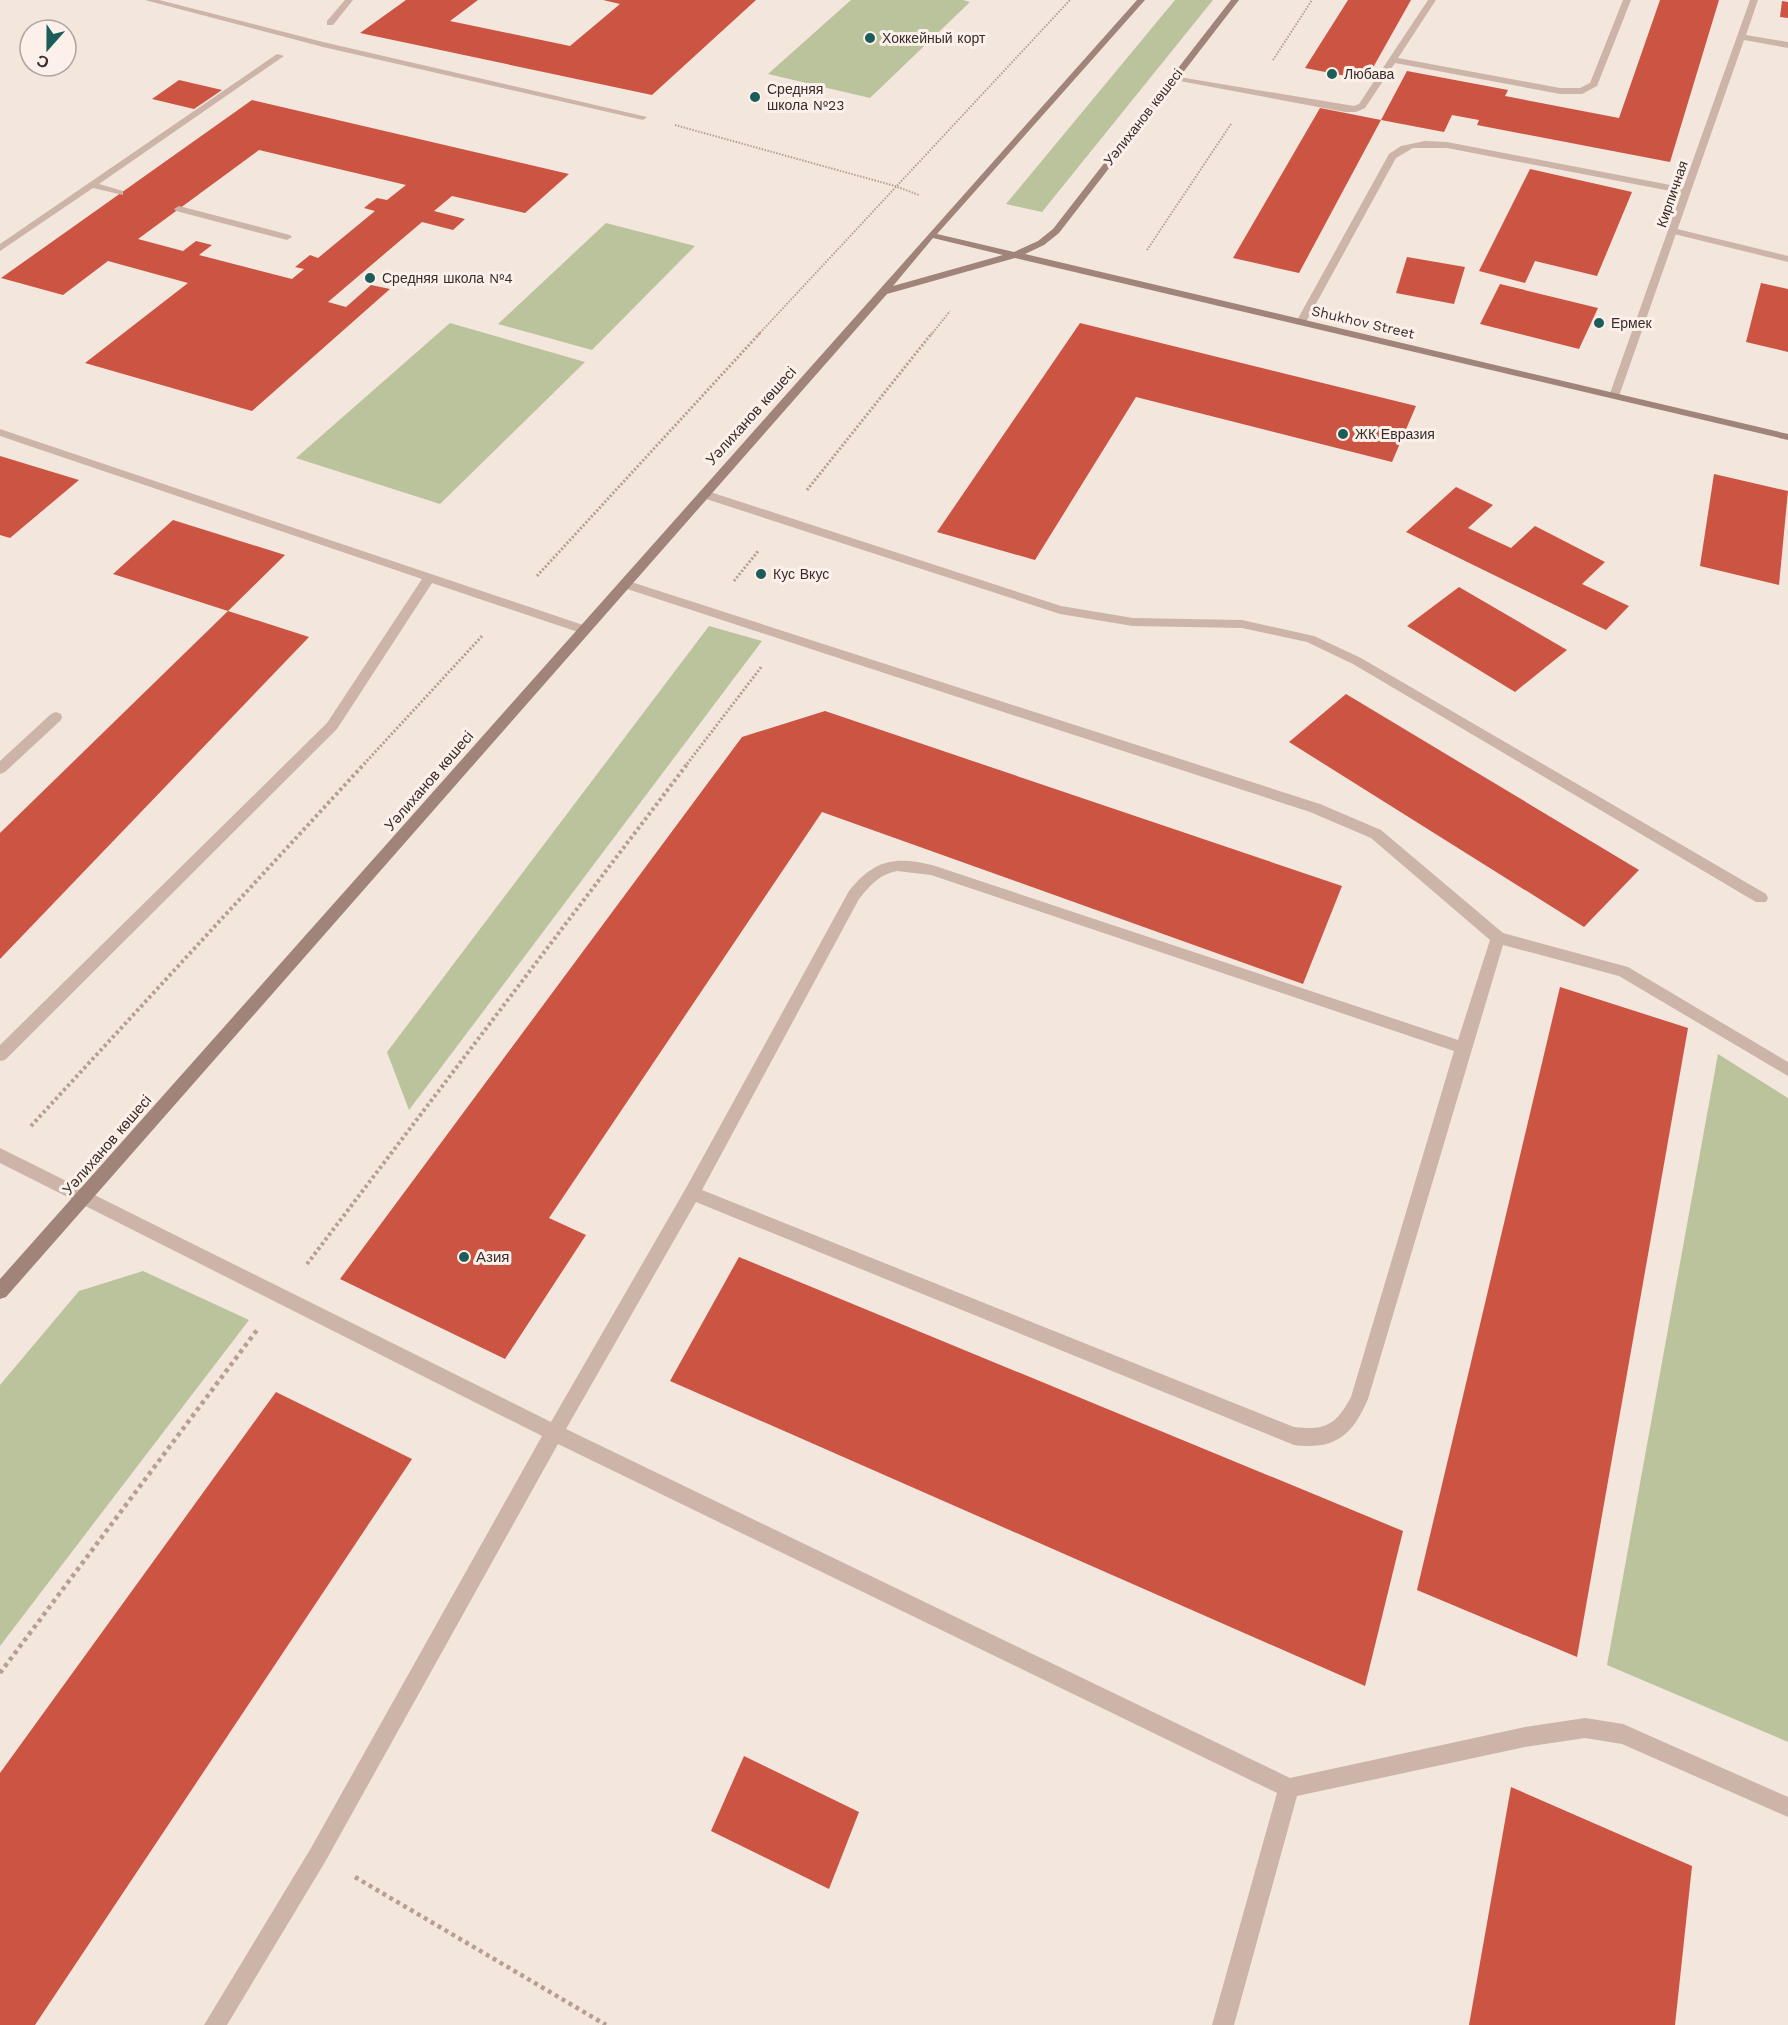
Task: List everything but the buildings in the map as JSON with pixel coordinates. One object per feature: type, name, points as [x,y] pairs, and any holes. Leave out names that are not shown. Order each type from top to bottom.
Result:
[{"type":"main road","name":"Уәлиханов көшесі","points":[[0,1291],[1141,0]]},
{"type":"main road","name":"Уәлиханов көшесі","points":[[883,292],[1017,254],[1041,243],[1056,231],[1235,0]]},
{"type":"main road","name":"Shukhov Street","points":[[931,235],[1788,437]]},
{"type":"street","points":[[149,0],[323,44],[643,117]]},
{"type":"street","points":[[330,23],[349,0]]},
{"type":"street","points":[[1173,79],[1356,109],[1362,106],[1432,0]]},
{"type":"street","points":[[1393,60],[1560,91],[1582,91],[1594,84],[1627,0]]},
{"type":"street","name":"Кирпичная","points":[[1614,396],[1754,0]]},
{"type":"street","points":[[1741,37],[1788,45]]},
{"type":"street","points":[[0,248],[280,56]]},
{"type":"street","points":[[1301,322],[1392,156],[1399,149],[1410,145],[1426,142],[1447,145],[1686,191]]},
{"type":"street","points":[[91,185],[120,193]]},
{"type":"street","points":[[180,208],[287,237]]},
{"type":"street","points":[[1673,231],[1788,258]]},
{"type":"street","points":[[0,432],[585,630]]},
{"type":"street","points":[[704,494],[1060,610],[1133,622],[1242,624],[1310,639],[1367,667],[1761,898]]},
{"type":"street","points":[[0,1055],[332,726],[430,577]]},
{"type":"street","points":[[625,584],[711,610],[1315,808],[1376,834],[1498,938],[1623,971],[1788,1070]]},
{"type":"street","points":[[0,770],[56,717]]},
{"type":"street","points":[[215,2025],[318,1855],[554,1433],[692,1193],[854,895],[873,873],[898,864],[932,870],[1463,1048]]},
{"type":"street","points":[[692,1193],[1293,1436],[1313,1439],[1330,1436],[1352,1416],[1359,1399],[1498,938]]},
{"type":"street","points":[[0,1155],[554,1433],[1288,1788],[1525,1737],[1585,1728],[1623,1734],[1788,1807]]},
{"type":"street","points":[[1222,2025],[1288,1788]]},
{"type":"path","points":[[1127,281],[1312,0]]},
{"type":"path","points":[[643,117],[895,186]]},
{"type":"path","points":[[711,610],[988,263]]},
{"type":"path","points":[[0,1672],[281,1298],[786,635]]},
{"type":"path","points":[[318,1855],[606,2025]]},
{"type":"green space","name":"Хоккейный корт","points":[[851,0],[963,0],[970,2],[870,98],[768,74]]},
{"type":"green space","points":[[1175,0],[1213,0],[1042,212],[1006,204]]},
{"type":"green space","points":[[606,223],[695,246],[592,350],[498,324]]},
{"type":"green space","points":[[450,323],[585,362],[440,504],[296,458]]},
{"type":"green space","points":[[709,626],[762,641],[409,1110],[387,1052]]},
{"type":"green space","points":[[1718,1054],[1788,1098],[1788,1742],[1607,1665]]},
{"type":"green space","points":[[143,1271],[249,1320],[0,1646],[0,1385],[79,1291]]},
{"type":"place","name":"Хоккейный корт","points":[[870,38]]},
{"type":"place","name":"Любава","points":[[1332,74]]},
{"type":"place","name":"Средняя школа №23","points":[[755,97]]},
{"type":"place","name":"Средняя школа №4","points":[[370,278]]},
{"type":"place","name":"Ермек","points":[[1599,323]]},
{"type":"place","name":"ЖК Евразия","points":[[1343,434]]},
{"type":"place","name":"Кус Вкус","points":[[761,574]]},
{"type":"place","name":"Азия","points":[[464,1257]]}]
